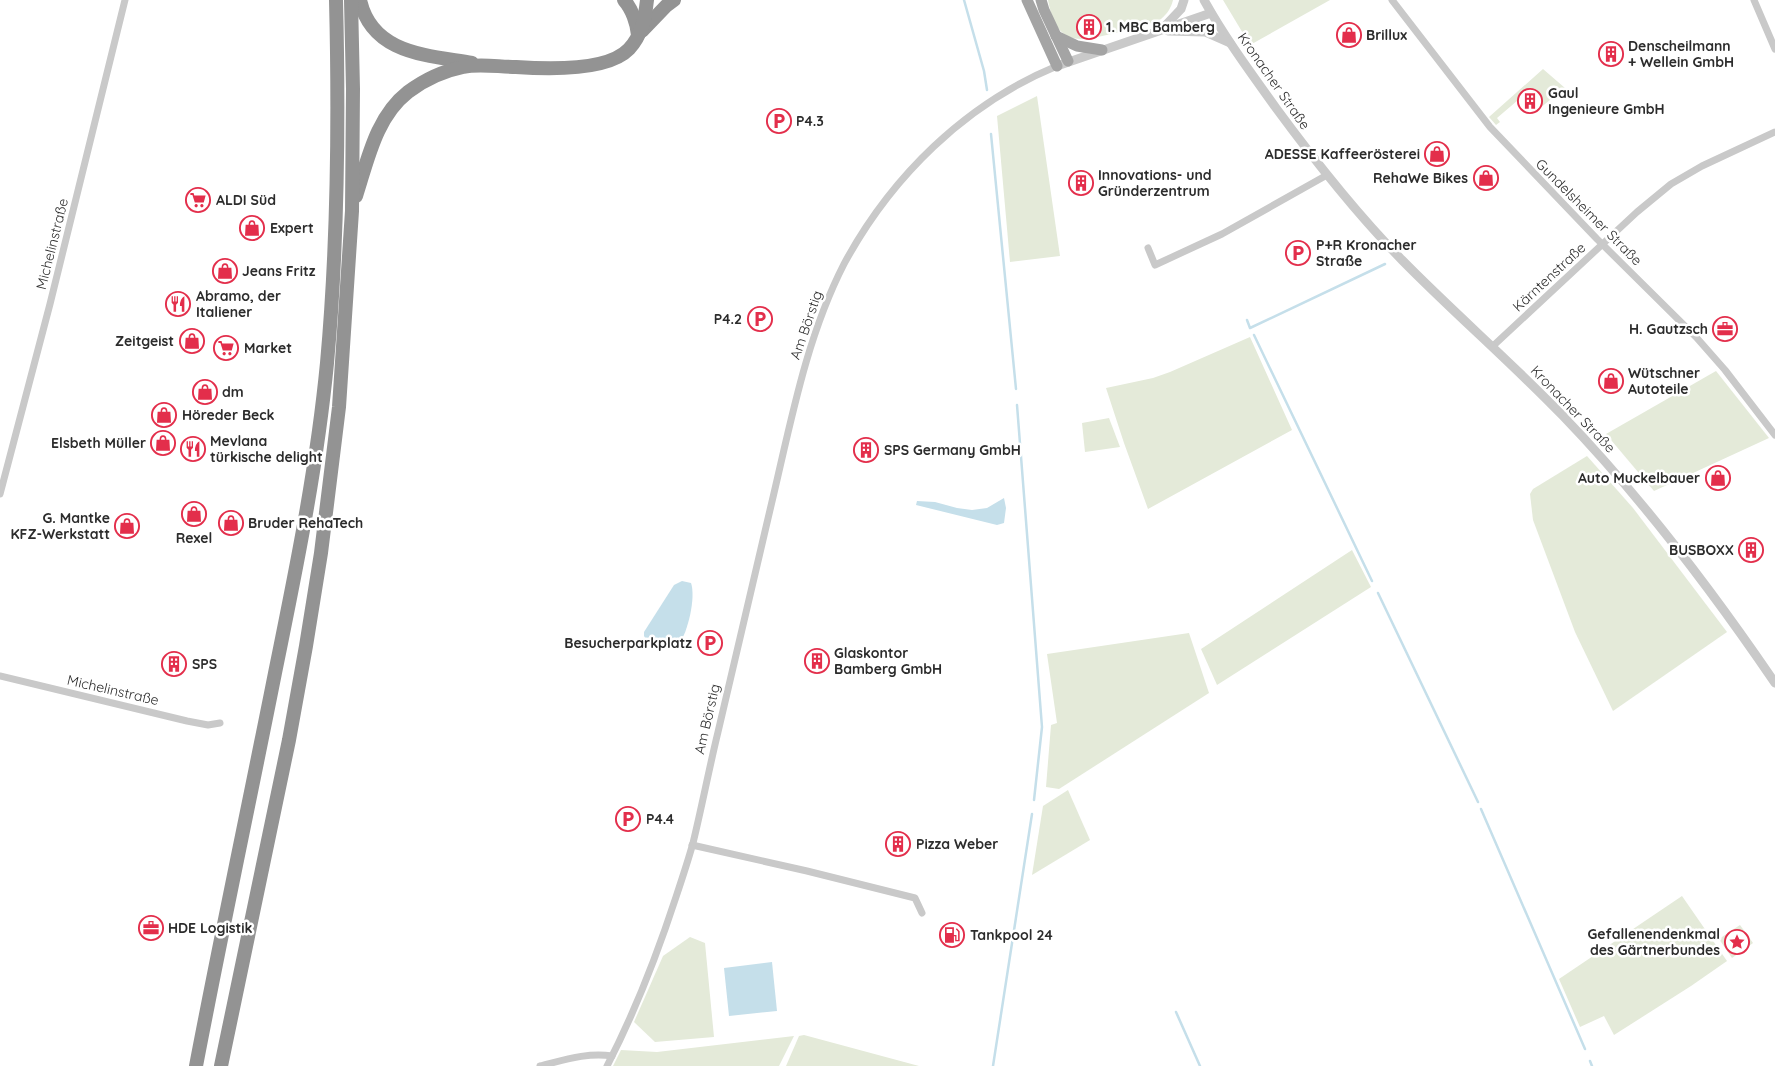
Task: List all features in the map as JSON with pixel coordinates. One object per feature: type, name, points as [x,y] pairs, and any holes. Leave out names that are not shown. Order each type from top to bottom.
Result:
[{"type":"highway","points":[[196,1066],[298,562],[317,441],[327,364],[336,222],[338,90],[336,0]]},
{"type":"highway","points":[[221,1066],[289,740],[319,562],[339,407],[352,210],[353,89],[351,0]]},
{"type":"highway","points":[[360,0],[370,26],[383,38],[397,46],[420,53],[490,66]]},
{"type":"highway","points":[[624,0],[628,4],[637,25],[638,35]]},
{"type":"highway","points":[[352,210],[371,147],[392,109],[407,93],[432,77],[464,66],[542,68],[599,64],[628,50],[644,24],[646,0]]},
{"type":"highway","points":[[638,35],[674,0]]},
{"type":"main road","points":[[1027,0],[1057,66]]},
{"type":"main road","points":[[1041,0],[1068,61]]},
{"type":"main road","points":[[1056,36],[1077,46],[1102,50]]},
{"type":"street","name":"Michelinstraße","points":[[0,494],[126,0]]},
{"type":"street","points":[[1160,31],[1181,9],[1184,0]]},
{"type":"street","name":"Kronacher Straße","points":[[1204,0],[1230,43],[1259,85],[1327,175],[1403,261],[1563,415],[1640,502],[1697,574],[1775,683]]},
{"type":"street","name":"Gundelsheimer Straße","points":[[1392,0],[1479,114],[1603,244],[1696,337],[1725,370],[1775,435]]},
{"type":"street","points":[[1754,0],[1775,49]]},
{"type":"street","name":"Am Börstig","points":[[606,1066],[657,954],[692,845],[795,404],[813,342],[837,280],[852,251],[870,222],[907,173],[959,124],[997,96],[1034,76],[1068,61],[1211,13]]},
{"type":"street","points":[[1160,31],[1205,32],[1230,43]]},
{"type":"street","name":"Kärntenstraße","points":[[1493,346],[1637,212],[1671,184],[1702,166],[1775,132]]},
{"type":"street","points":[[1148,248],[1155,265],[1222,234],[1327,175]]},
{"type":"street","name":"Michelinstraße","points":[[0,676],[187,721],[208,725],[220,724]]},
{"type":"street","points":[[692,845],[915,898],[922,913]]},
{"type":"street","points":[[540,1066],[583,1056],[604,1054],[612,1056]]},
{"type":"green space","points":[[1048,0],[1173,0],[1167,13],[1155,22],[1083,39],[1071,37],[1061,31],[1053,19]]},
{"type":"green space","points":[[1223,0],[1330,0],[1250,45]]},
{"type":"green space","points":[[1543,69],[1565,88],[1535,112],[1532,109],[1542,100],[1532,88],[1497,118],[1500,122],[1496,125],[1489,117]]},
{"type":"green space","points":[[1037,96],[1060,256],[1010,262],[997,116]]},
{"type":"green space","points":[[1250,337],[1292,430],[1148,509],[1106,388],[1153,378],[1170,372]]},
{"type":"green space","points":[[1716,371],[1769,438],[1654,491],[1606,434]]},
{"type":"green space","points":[[1109,418],[1120,447],[1085,452],[1082,423]]},
{"type":"green space","points":[[1587,456],[1633,508],[1727,632],[1613,711],[1575,632],[1533,520],[1530,494],[1533,489]]},
{"type":"green space","points":[[1352,550],[1371,587],[1217,685],[1201,649]]},
{"type":"green space","points":[[1189,633],[1209,693],[1059,789],[1046,787],[1051,725],[1057,723],[1047,654]]},
{"type":"green space","points":[[1068,790],[1090,840],[1032,875],[1043,806]]},
{"type":"green space","points":[[1682,896],[1727,961],[1614,1035],[1604,1016],[1580,1027],[1559,979]]},
{"type":"green space","points":[[1740,925],[1753,943],[1732,958],[1719,939]]},
{"type":"green space","points":[[690,937],[705,943],[714,1037],[655,1042],[634,1022],[663,956]]},
{"type":"green space","points":[[804,1035],[919,1066],[786,1066],[799,1036]]},
{"type":"green space","points":[[794,1036],[779,1066],[613,1066],[621,1050],[657,1052]]},
{"type":"water","points":[[1004,498],[1006,508],[1004,523],[997,525],[916,505],[917,501],[935,502],[972,510],[987,508]]},
{"type":"water","points":[[682,581],[691,583],[692,597],[690,614],[682,639],[679,644],[671,645],[647,641],[644,632],[674,585]]},
{"type":"water","points":[[772,962],[777,1011],[729,1016],[724,968]]},
{"type":"waterway","points":[[964,0],[984,71],[987,90]]},
{"type":"waterway","points":[[991,134],[1016,389]]},
{"type":"waterway","points":[[1247,320],[1250,328],[1385,264]]},
{"type":"waterway","points":[[1254,335],[1372,581]]},
{"type":"waterway","points":[[1017,405],[1042,727],[1034,800]]},
{"type":"waterway","points":[[1378,593],[1478,802]]},
{"type":"waterway","points":[[1481,809],[1585,1049]]},
{"type":"waterway","points":[[993,1066],[1032,814]]},
{"type":"waterway","points":[[1176,1012],[1200,1066]]},
{"type":"waterway","points":[[1590,1061],[1592,1066]]},
{"type":"place","name":"1. MBC Bamberg","points":[[1089,27]]},
{"type":"place","name":"Brillux","points":[[1349,35]]},
{"type":"place","name":"Denscheilmann + Wellein GmbH","points":[[1611,54]]},
{"type":"place","name":"Gaul Ingenieure GmbH","points":[[1530,101]]},
{"type":"place","name":"P4.3","points":[[779,121]]},
{"type":"place","name":"ADESSE Kaffeerösterei","points":[[1437,154]]},
{"type":"place","name":"RehaWe Bikes","points":[[1486,178]]},
{"type":"place","name":"Innovations- und Gründerzentrum","points":[[1081,183]]},
{"type":"place","name":"ALDI Süd","points":[[198,200]]},
{"type":"place","name":"Expert","points":[[252,228]]},
{"type":"place","name":"P+R Kronacher Straße","points":[[1298,253]]},
{"type":"place","name":"Jeans Fritz","points":[[225,271]]},
{"type":"place","name":"Abramo, der Italiener","points":[[178,304]]},
{"type":"place","name":"P4.2","points":[[760,319]]},
{"type":"place","name":"H. Gautzsch","points":[[1725,329]]},
{"type":"place","name":"Zeitgeist","points":[[192,341]]},
{"type":"place","name":"Market","points":[[226,348]]},
{"type":"place","name":"Wütschner Autoteile","points":[[1611,381]]},
{"type":"place","name":"dm","points":[[205,392]]},
{"type":"place","name":"Höreder Beck","points":[[164,415]]},
{"type":"place","name":"Elsbeth Müller","points":[[163,443]]},
{"type":"place","name":"Mevlana türkische delight","points":[[193,449]]},
{"type":"place","name":"SPS Germany GmbH","points":[[866,450]]},
{"type":"place","name":"Auto Muckelbauer","points":[[1718,478]]},
{"type":"place","name":"Rexel","points":[[194,514]]},
{"type":"place","name":"Bruder RehaTech","points":[[231,523]]},
{"type":"place","name":"G. Mantke KFZ-Werkstatt","points":[[127,526]]},
{"type":"place","name":"BUSBOXX","points":[[1751,550]]},
{"type":"place","name":"Besucherparkplatz","points":[[710,643]]},
{"type":"place","name":"Glaskontor Bamberg GmbH","points":[[817,661]]},
{"type":"place","name":"SPS","points":[[174,664]]},
{"type":"place","name":"P4.4","points":[[628,819]]},
{"type":"place","name":"Pizza Weber","points":[[898,844]]},
{"type":"place","name":"HDE Logistik","points":[[151,928]]},
{"type":"place","name":"Tankpool 24","points":[[952,935]]},
{"type":"place","name":"Gefallenendenkmal des Gärtnerbundes","points":[[1737,942]]}]
